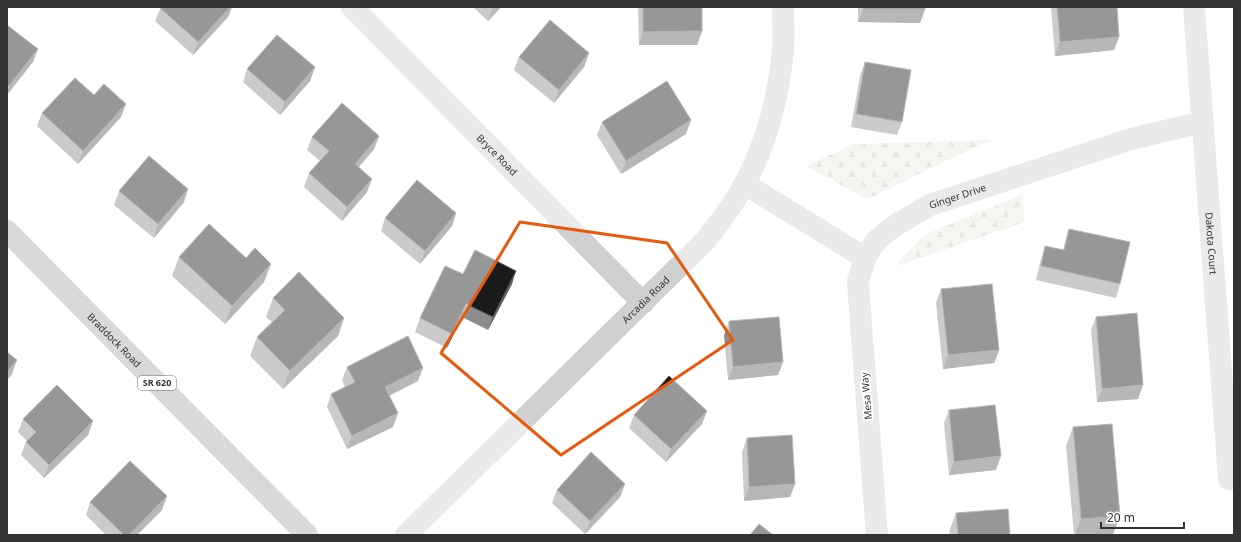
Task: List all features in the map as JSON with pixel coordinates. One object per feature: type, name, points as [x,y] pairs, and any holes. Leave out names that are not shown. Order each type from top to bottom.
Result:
[{"type":"main road","name":"Braddock Road","points":[[7,231],[307,535]]},
{"type":"street","name":"Bryce Road","points":[[352,7],[643,303]]},
{"type":"street","name":"Arcadia Road","points":[[406,535],[705,241],[732,205],[745,184],[763,143],[777,97],[783,49],[783,7]]},
{"type":"street","name":"Dakota Court","points":[[1194,7],[1230,480]]},
{"type":"street","name":"Ginger Drive","points":[[865,258],[876,241],[894,226],[930,205],[1131,139],[1203,122]]},
{"type":"street","points":[[745,184],[865,258]]},
{"type":"street","name":"Mesa Way","points":[[865,258],[858,281],[877,535]]},
{"type":"highlighted area","points":[[520,222],[667,243],[733,340],[561,455],[441,353]]},
{"type":"green space","points":[[992,140],[867,199],[806,166],[854,144]]},
{"type":"green space","points":[[1022,195],[1025,222],[897,266],[899,261],[926,234]]},
{"type":"building","points":[[230,7],[198,42],[160,8]]},
{"type":"building","points":[[643,7],[702,7],[702,31],[643,32]]},
{"type":"building","points":[[863,7],[925,7],[925,9],[863,9]]},
{"type":"building","points":[[1057,7],[1117,7],[1119,37],[1060,42]]},
{"type":"building","points":[[550,20],[589,53],[559,90],[519,57]]},
{"type":"building","points":[[7,25],[38,49],[9,86],[7,85]]},
{"type":"building","points":[[277,35],[315,67],[285,102],[247,69]]},
{"type":"building","points":[[865,62],[911,70],[902,122],[856,114]]},
{"type":"building","points":[[75,78],[94,95],[104,84],[126,104],[83,151],[42,113]]},
{"type":"building","points":[[667,81],[691,120],[626,161],[602,122]]},
{"type":"building","points":[[342,103],[379,136],[355,164],[372,179],[347,207],[309,173],[329,151],[312,137]]},
{"type":"building","points":[[149,156],[188,189],[158,224],[119,191]]},
{"type":"building","points":[[417,180],[456,213],[425,251],[385,218]]},
{"type":"building","points":[[209,224],[246,258],[255,248],[271,264],[232,306],[179,257]]},
{"type":"building","points":[[1069,229],[1130,242],[1120,284],[1041,266],[1045,246],[1064,250]]},
{"type":"building","points":[[475,250],[516,271],[493,317],[466,304],[452,334],[420,318],[445,266],[463,274]]},
{"type":"building","points":[[299,272],[344,318],[290,371],[257,337],[285,310],[273,298]]},
{"type":"building","points":[[992,284],[999,350],[948,355],[941,289]]},
{"type":"building","points":[[1137,313],[1143,385],[1102,389],[1096,317]]},
{"type":"building","points":[[779,317],[783,362],[733,367],[729,321]]},
{"type":"building","points":[[408,336],[423,368],[385,387],[398,413],[352,436],[331,394],[355,382],[347,367]]},
{"type":"building","points":[[7,352],[17,360],[7,372]]},
{"type":"building","points":[[669,376],[707,411],[671,449],[634,415]]},
{"type":"building","points":[[57,385],[93,421],[49,465],[26,442],[36,432],[23,419]]},
{"type":"building","points":[[995,405],[1001,456],[954,462],[949,410]]},
{"type":"building","points":[[1112,424],[1120,516],[1081,519],[1073,427]]},
{"type":"building","points":[[792,435],[795,484],[749,487],[747,438]]},
{"type":"building","points":[[591,452],[625,484],[590,521],[557,490]]},
{"type":"building","points":[[130,461],[167,496],[129,535],[124,535],[90,502]]},
{"type":"building","points":[[1008,509],[1010,535],[958,535],[956,513]]},
{"type":"building","points":[[759,524],[773,535],[750,535]]}]
